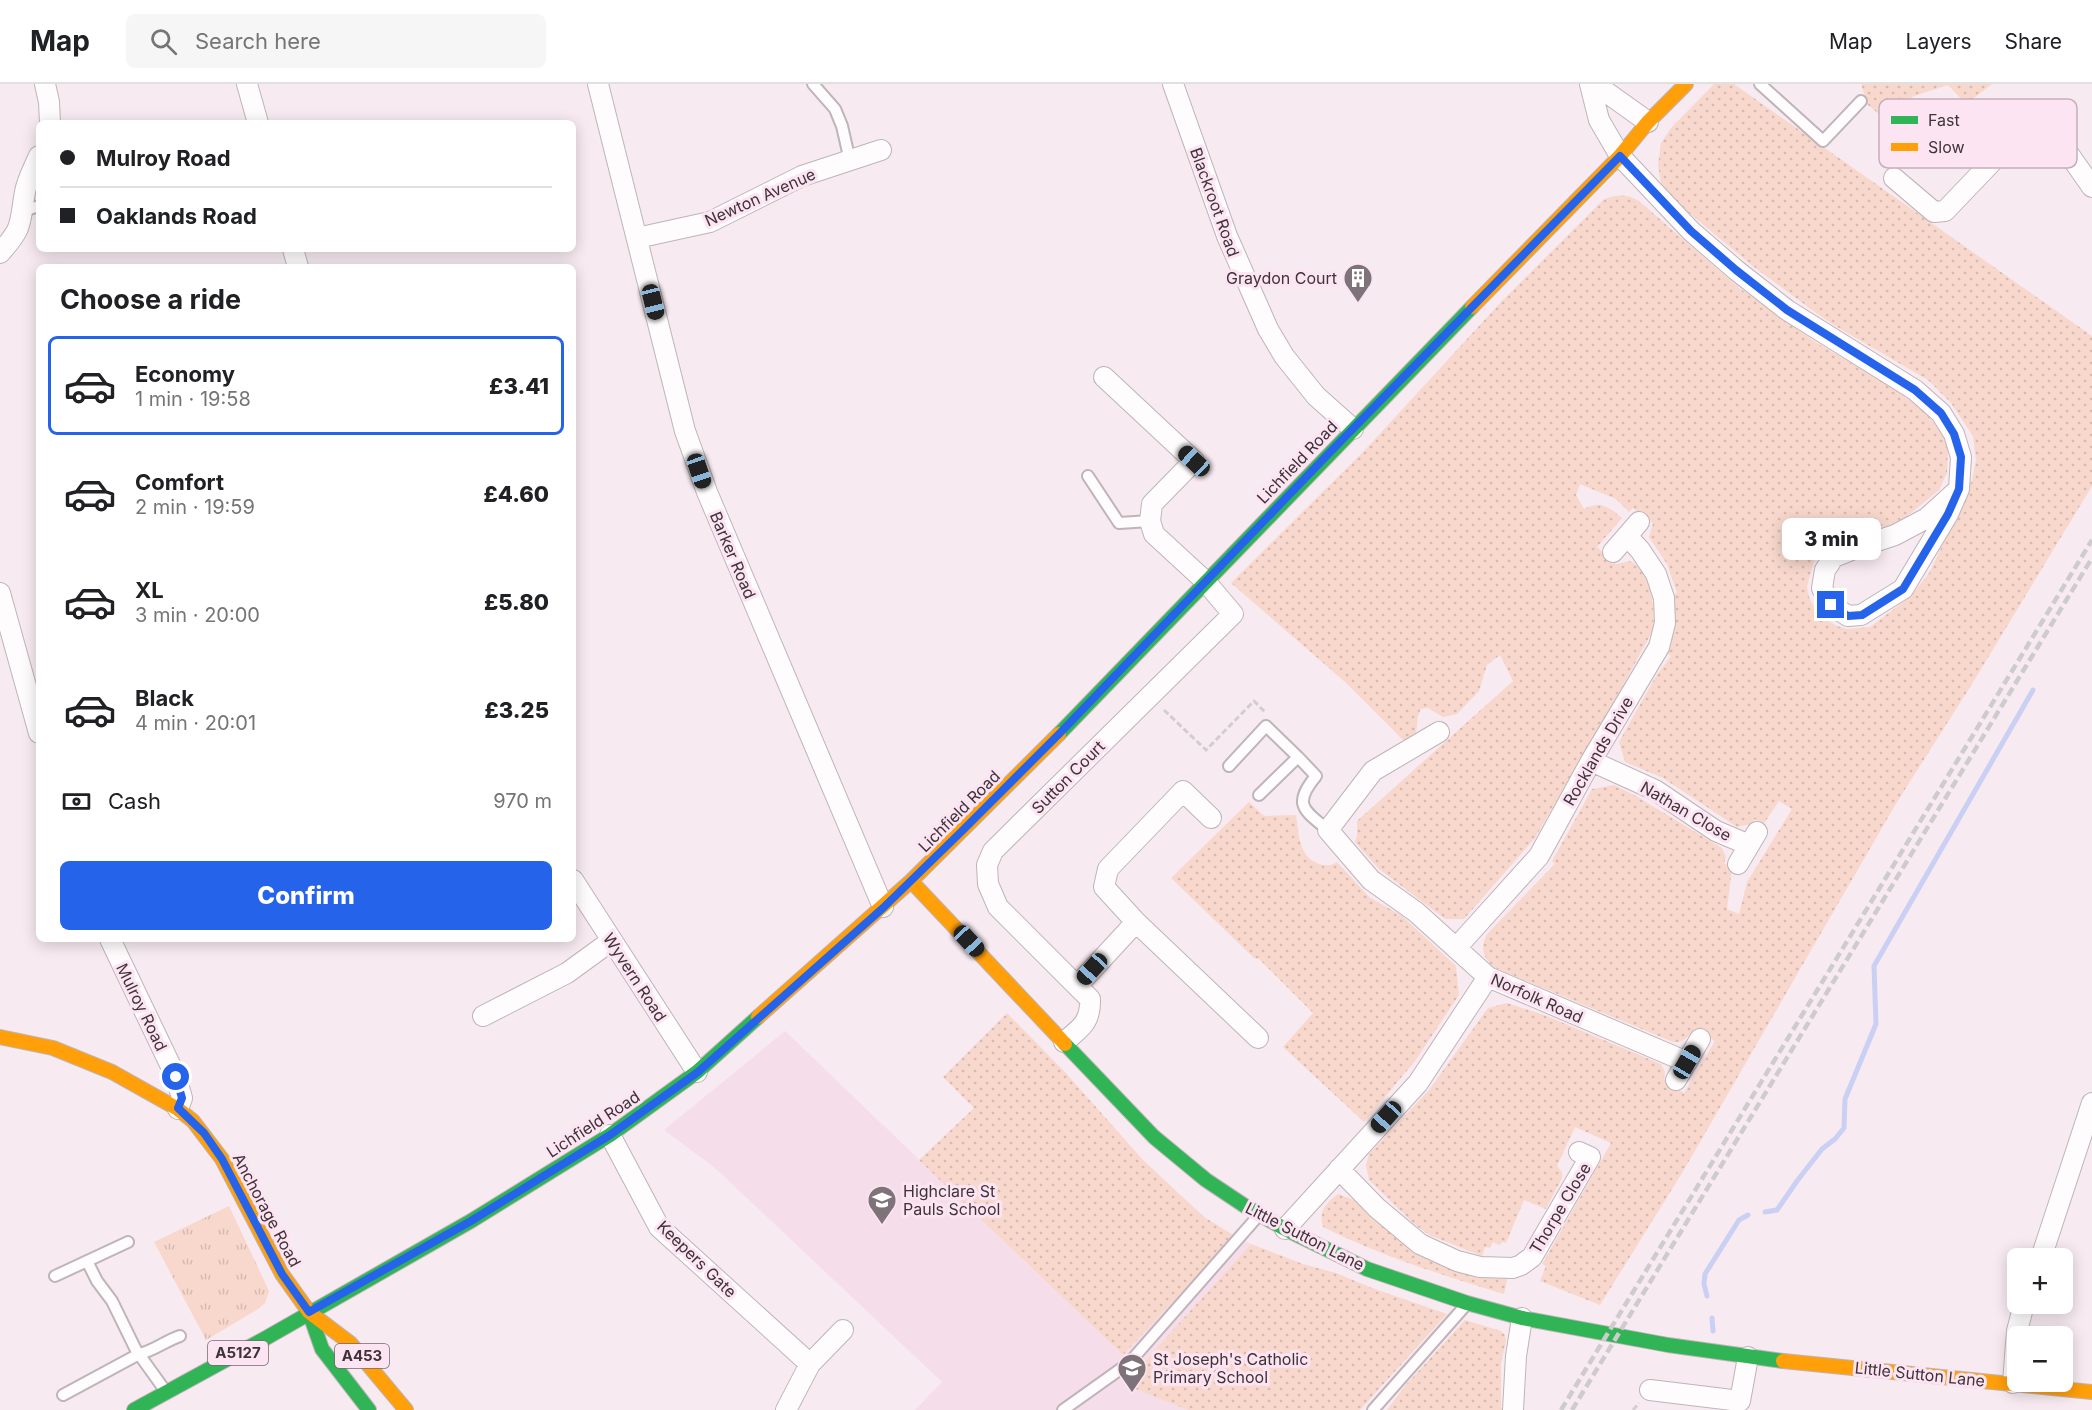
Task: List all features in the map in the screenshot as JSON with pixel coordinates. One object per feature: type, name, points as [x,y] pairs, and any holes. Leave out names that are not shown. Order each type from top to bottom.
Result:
[{"type":"main road","name":"Lichfield Road","points":[[134,1410],[463,1226],[610,1135],[698,1072],[883,908],[1060,733],[1205,581],[1620,156],[1686,84]]},
{"type":"main road","name":"Little Sutton Lane","points":[[911,881],[1154,1137],[1206,1180],[1260,1215],[1367,1269],[1467,1303],[1522,1318],[1668,1345],[1748,1357],[2007,1382]]},
{"type":"main road","name":"Anchorage Road","points":[[0,1037],[53,1048],[93,1064],[178,1108],[204,1133],[222,1159],[282,1274],[309,1312]]},
{"type":"main road","name":"A453","points":[[309,1312],[322,1348],[368,1410]]},
{"type":"main road","name":"A453","points":[[309,1312],[350,1342],[406,1410]]},
{"type":"main road","name":"Little Sutton Lane","points":[[2073,1390],[2092,1392]]},
{"type":"street","points":[[45,84],[50,120]]},
{"type":"street","points":[[247,84],[257,120]]},
{"type":"street","name":"Barker Road","points":[[598,84],[685,431],[706,492],[883,908]]},
{"type":"street","name":"Blackroot Road","points":[[1173,84],[1227,236],[1268,329],[1284,356],[1316,396],[1353,429]]},
{"type":"street","points":[[1590,84],[1599,120],[1620,156],[1691,231],[1744,277],[1787,310],[1915,390],[1941,413],[1954,434],[1961,457],[1959,489],[1948,514],[1903,589],[1862,615],[1848,616],[1831,605],[1822,588],[1826,570],[1834,557],[1895,536],[1927,518],[1959,489]]},
{"type":"street","points":[[1595,84],[1648,123]]},
{"type":"street","name":"Newton Avenue","points":[[637,238],[710,222],[802,176],[881,150]]},
{"type":"street","points":[[0,253],[19,229],[31,208],[25,190],[36,163]]},
{"type":"street","points":[[1894,178],[1934,212],[1946,211],[1986,168]]},
{"type":"street","points":[[2077,168],[2092,187]]},
{"type":"street","points":[[1104,377],[1194,461],[1152,504],[1150,521],[1154,534],[1205,581]]},
{"type":"street","name":"Rocklands Drive","points":[[1456,948],[1539,856],[1591,761],[1659,647],[1665,623],[1664,598],[1656,574],[1640,550],[1633,529],[1613,552]]},
{"type":"street","name":"Sutton Court","points":[[1064,1042],[1086,1023],[1091,1011],[1090,999],[998,906],[988,884],[987,866],[993,851],[1233,614],[1205,581]]},
{"type":"street","points":[[0,593],[36,722]]},
{"type":"street","points":[[1328,830],[1372,771],[1439,732]]},
{"type":"street","name":"Nathan Close","points":[[1591,761],[1655,790],[1716,831],[1753,839],[1738,864]]},
{"type":"street","points":[[1211,818],[1183,790],[1108,869],[1104,887],[1136,922],[1258,1038]]},
{"type":"street","name":"Norfolk Road","points":[[1328,830],[1371,880],[1416,912],[1488,977],[1687,1062]]},
{"type":"street","name":"Wyvern Road","points":[[576,885],[698,1072]]},
{"type":"street","points":[[1078,985],[1136,922]]},
{"type":"street","points":[[483,1016],[567,973],[611,941]]},
{"type":"street","name":"Mulroy Road","points":[[111,942],[176,1077],[182,1098],[178,1108]]},
{"type":"street","points":[[1285,1229],[1418,1083],[1488,977]]},
{"type":"street","points":[[1676,1080],[1700,1039]]},
{"type":"street","points":[[2043,1248],[2092,1103]]},
{"type":"street","name":"Keepers Gate","points":[[610,1135],[659,1227],[810,1364]]},
{"type":"street","name":"Thorpe Close","points":[[1339,1169],[1377,1208],[1420,1244],[1457,1261],[1480,1267],[1513,1268],[1533,1257],[1590,1157],[1579,1152]]},
{"type":"street","points":[[1513,1410],[1516,1356],[1522,1318]]},
{"type":"street","points":[[786,1410],[810,1364],[843,1330]]},
{"type":"street","points":[[1650,1390],[1740,1401],[1748,1357]]},
{"type":"lane","points":[[813,84],[835,109],[842,126],[850,161]]},
{"type":"lane","points":[[1760,84],[1823,141],[1861,101]]},
{"type":"lane","points":[[1088,476],[1119,523],[1150,521]]},
{"type":"lane","points":[[1229,766],[1266,726],[1316,776],[1304,790],[1303,802],[1305,811],[1328,830]]},
{"type":"lane","points":[[1259,795],[1298,757]]},
{"type":"lane","points":[[1064,1410],[1129,1363],[1260,1215]]},
{"type":"lane","points":[[55,1276],[128,1242]]},
{"type":"lane","points":[[87,1261],[97,1281],[112,1301],[139,1354],[165,1392]]},
{"type":"lane","points":[[1373,1410],[1467,1303]]},
{"type":"lane","points":[[63,1395],[139,1354],[149,1352],[165,1341],[180,1336]]},
{"type":"path","points":[[1150,696],[1206,750],[1254,701],[1273,719],[1266,726]]},
{"type":"shaded area","name":"Highclare St Pauls School","points":[[785,1031],[1123,1355],[1235,1236],[1251,1244],[1125,1383],[1188,1410],[915,1410],[942,1382],[715,1168],[664,1130]]},
{"type":"green space","points":[[1714,84],[1734,84],[2092,336],[2092,486],[1972,684],[1897,802],[1682,1173],[1600,1305],[1540,1281],[1546,1266],[1542,1264],[1611,1143],[1575,1127],[1557,1166],[1562,1172],[1562,1178],[1546,1209],[1524,1200],[1506,1243],[1502,1242],[1500,1245],[1493,1242],[1490,1248],[1485,1247],[1482,1256],[1429,1235],[1414,1224],[1369,1180],[1366,1165],[1369,1154],[1429,1090],[1488,1008],[1507,1003],[1544,1015],[1661,1064],[1665,1072],[1664,1079],[1684,1093],[1715,1041],[1695,1028],[1688,1037],[1673,1042],[1495,968],[1485,956],[1483,948],[1488,933],[1555,864],[1552,861],[1592,789],[1614,785],[1722,848],[1726,857],[1724,863],[1732,868],[1727,909],[1739,914],[1747,882],[1792,809],[1779,801],[1763,825],[1755,819],[1750,824],[1737,827],[1663,778],[1625,762],[1619,742],[1656,676],[1671,656],[1667,653],[1674,617],[1673,595],[1677,593],[1667,564],[1649,537],[1653,523],[1633,508],[1629,512],[1616,499],[1580,484],[1576,495],[1584,509],[1600,505],[1622,518],[1597,547],[1616,564],[1631,561],[1643,574],[1653,603],[1652,632],[1535,838],[1464,919],[1445,919],[1379,869],[1355,842],[1357,821],[1513,681],[1500,655],[1487,665],[1479,691],[1457,714],[1443,717],[1428,708],[1421,709],[1415,735],[1407,744],[1345,682],[1231,583],[1364,451],[1501,302],[1603,200],[1621,196],[1639,201],[1738,287],[1814,341],[1899,392],[1925,412],[1942,433],[1948,451],[1947,473],[1939,490],[1905,518],[1886,527],[1837,541],[1814,561],[1807,586],[1809,597],[1818,614],[1837,626],[1847,629],[1870,627],[1910,597],[1929,573],[1972,480],[1976,460],[1973,436],[1951,403],[1928,380],[1832,324],[1808,307],[1754,267],[1676,202],[1661,183],[1658,165],[1661,143],[1671,128]]},
{"type":"green space","points":[[1861,84],[1992,84],[1972,99],[1961,99],[1948,85],[1909,99],[1879,99],[1879,114],[1868,105]]},
{"type":"green space","points":[[1249,802],[1264,816],[1296,815],[1299,837],[1307,856],[1322,865],[1337,862],[1369,897],[1402,916],[1456,966],[1459,995],[1415,1061],[1364,1122],[1283,1047],[1313,1013],[1259,959],[1254,958],[1171,878]]},
{"type":"green space","points":[[1007,1013],[1064,1071],[1143,1160],[1204,1217],[1235,1236],[1123,1355],[919,1160],[974,1108],[943,1077]]},
{"type":"green space","points":[[1338,1194],[1357,1201],[1475,1274],[1501,1278],[1508,1276],[1504,1294],[1389,1256],[1323,1227],[1322,1212]]},
{"type":"green space","points":[[229,1206],[269,1291],[265,1303],[258,1309],[206,1340],[154,1242]]},
{"type":"green space","points":[[1251,1244],[1447,1314],[1360,1410],[1188,1410],[1124,1384]]},
{"type":"green space","points":[[1465,1320],[1501,1331],[1505,1335],[1506,1341],[1501,1364],[1501,1408],[1506,1410],[1387,1410],[1404,1387]]},
{"type":"waterway","points":[[1765,1212],[1777,1210],[1822,1149],[1844,1128],[1845,1099],[1876,1024],[1874,966],[2033,690]]},
{"type":"waterway","points":[[1707,1296],[1704,1284],[1705,1274],[1739,1220],[1748,1215]]},
{"type":"waterway","points":[[1712,1318],[1713,1331]]},
{"type":"railway","points":[[1561,1410],[2092,540]]},
{"type":"railway","points":[[1572,1410],[2092,558]]},
{"type":"traffic: fast","points":[[1059,734],[1472,307]]},
{"type":"traffic: fast","points":[[134,1410],[471,1221],[610,1135],[697,1072],[758,1017]]},
{"type":"traffic: fast","points":[[1065,1044],[1154,1137],[1206,1180],[1285,1229],[1367,1269],[1467,1303],[1522,1318],[1668,1345],[1783,1361]]},
{"type":"traffic: fast","points":[[309,1312],[322,1349],[369,1410]]},
{"type":"traffic: slow","points":[[1472,307],[1620,156],[1648,122],[1686,84]]},
{"type":"traffic: slow","points":[[758,1017],[911,881],[1059,734]]},
{"type":"traffic: slow","points":[[911,881],[1065,1044]]},
{"type":"traffic: slow","points":[[0,1037],[53,1048],[112,1072],[178,1109],[193,1121],[222,1159],[282,1274],[309,1312]]},
{"type":"traffic: slow","points":[[309,1312],[350,1343],[406,1410]]},
{"type":"traffic: slow","points":[[1783,1361],[2092,1392]]},
{"type":"place","name":"Graydon Court","points":[[1358,304]]},
{"type":"place","name":"Highclare St Pauls School","points":[[882,1226]]},
{"type":"place","name":"St Joseph's Catholic Primary School","points":[[1132,1394]]},
{"type":"route","points":[[176,1077],[182,1098],[178,1108],[204,1133],[222,1159],[282,1274],[309,1312],[428,1247],[610,1135],[698,1072],[911,881],[1060,733],[1336,446],[1620,156],[1691,231],[1736,270],[1787,310],[1915,390],[1941,413],[1954,434],[1961,457],[1959,489],[1948,514],[1903,589],[1862,615],[1848,616],[1831,605]]}]
